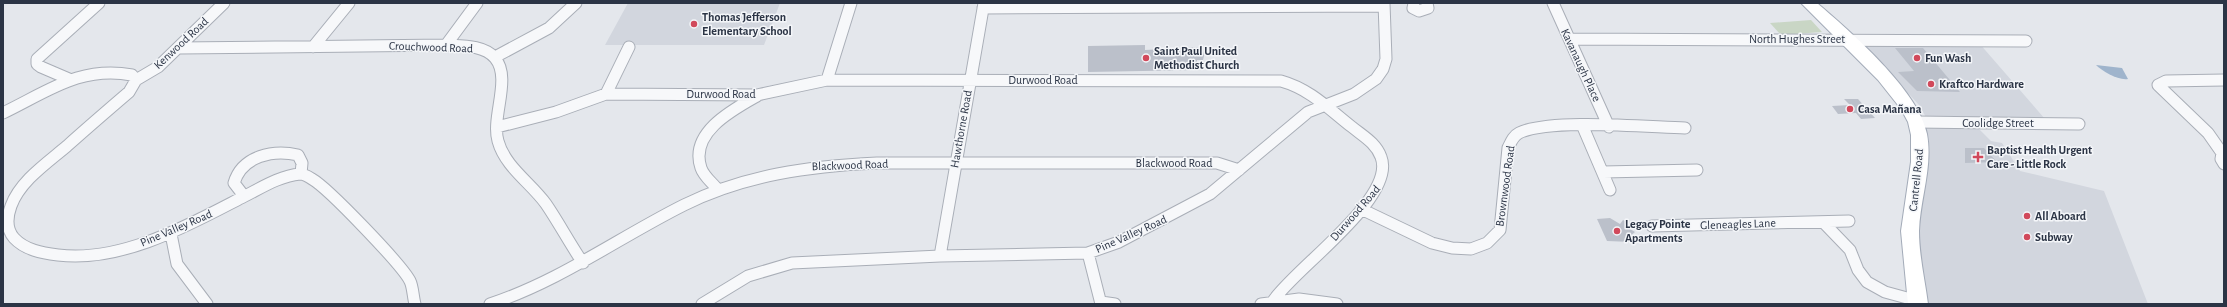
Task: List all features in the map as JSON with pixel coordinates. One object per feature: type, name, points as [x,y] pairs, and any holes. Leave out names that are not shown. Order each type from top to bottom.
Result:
[{"type":"main road","name":"Cantrell Road","points":[[1808,3],[1847,39],[1889,84],[1908,108],[1916,122],[1920,147],[1910,233],[1918,302]]},
{"type":"street","points":[[69,79],[41,67],[37,64],[37,59],[99,3]]},
{"type":"street","name":"Kenwood Road","points":[[136,80],[155,69],[179,48],[224,3]]},
{"type":"street","points":[[314,47],[350,3]]},
{"type":"street","points":[[446,45],[477,3]]},
{"type":"street","points":[[576,3],[567,14],[546,31],[495,58],[501,73],[497,127],[498,140],[503,152],[545,203],[583,263]]},
{"type":"street","points":[[827,80],[851,3]]},
{"type":"street","points":[[1414,3],[1413,8],[1419,11],[1428,8],[1427,3]]},
{"type":"street","name":"Kavanaugh Place","points":[[1553,3],[1609,127]]},
{"type":"street","points":[[984,5],[1384,4]]},
{"type":"street","name":"Pine Valley Road","points":[[702,304],[728,286],[748,276],[792,263],[940,256],[1088,253],[1125,239],[1192,205],[1210,194],[1308,112],[1363,89],[1376,79],[1383,69],[1387,46],[1384,4]]},
{"type":"street","name":"Hawthorne Road","points":[[940,256],[969,80],[984,5]]},
{"type":"street","name":"North Hughes Street","points":[[1569,40],[1847,39],[2026,41]]},
{"type":"street","name":"Crouchwood Road","points":[[179,48],[446,45],[475,48],[495,58]]},
{"type":"street","points":[[606,94],[629,47]]},
{"type":"street","points":[[3,114],[69,79],[115,72],[132,75],[136,80]]},
{"type":"street","name":"Pine Valley Road","points":[[136,80],[129,92],[37,172],[20,190],[8,212],[6,234],[32,250],[49,254],[74,256],[127,248],[171,234],[275,181],[301,174]]},
{"type":"street","name":"Durwood Road","points":[[497,127],[556,112],[606,94],[757,95],[827,80],[1271,80],[1287,82],[1300,87],[1327,105],[1371,142],[1381,157],[1383,170],[1382,181],[1361,209],[1311,261],[1267,302]]},
{"type":"street","points":[[2224,80],[2166,81],[2159,83],[2158,85],[2208,133],[2223,153],[2222,159],[2224,164]]},
{"type":"street","points":[[718,190],[701,168],[700,154],[702,143],[710,130],[723,116],[757,95]]},
{"type":"street","name":"Coolidge Street","points":[[1916,122],[2079,124]]},
{"type":"street","points":[[1583,127],[1610,190]]},
{"type":"street","name":"Brownwood Road","points":[[1361,209],[1442,247],[1464,249],[1480,246],[1496,236],[1501,226],[1507,157],[1511,140],[1515,136],[1528,130],[1539,128],[1685,128]]},
{"type":"street","points":[[244,196],[234,183],[235,178],[247,163],[258,157],[276,152],[293,153],[301,158],[301,174],[313,179],[335,199],[398,265],[410,281],[415,304]]},
{"type":"street","name":"Blackwood Road","points":[[490,304],[532,288],[583,263],[683,206],[718,190],[762,176],[819,165],[955,163],[1217,163],[1239,170]]},
{"type":"street","points":[[1603,172],[1697,170]]},
{"type":"street","name":"Gleneagles Lane","points":[[1652,226],[1849,221]]},
{"type":"street","points":[[1823,222],[1850,250],[1858,270],[1867,282],[1885,292],[1918,302]]},
{"type":"street","points":[[171,234],[177,264],[207,304]]},
{"type":"street","points":[[1088,253],[1101,303],[1115,304]]},
{"type":"street","points":[[1267,302],[1306,300],[1337,304]]},
{"type":"shaded area","name":"Thomas Jefferson Elementary School","points":[[628,3],[780,3],[764,45],[605,45]]},
{"type":"shaded area","points":[[1862,43],[1979,43],[2045,119],[1927,119],[1919,105]]},
{"type":"shaded area","points":[[1916,122],[1978,128],[1991,141],[2002,143],[2020,171],[2104,191],[2148,304],[1918,304]]},
{"type":"green space","points":[[1811,20],[1822,32],[1781,35],[1770,23]]},
{"type":"water","points":[[2096,65],[2122,68],[2128,79],[2116,77],[2106,73]]},
{"type":"building","name":"Saint Paul United Methodist Church","points":[[1145,45],[1145,50],[1203,47],[1204,56],[1203,60],[1197,60],[1198,70],[1088,72],[1088,46]]},
{"type":"building","points":[[1895,48],[1923,48],[1960,92],[1917,91],[1898,72],[1914,71]]},
{"type":"building","name":"Casa Mañana","points":[[1844,99],[1858,99],[1875,118],[1861,119],[1856,113],[1838,114],[1832,106],[1850,105]]},
{"type":"building","name":"Baptist Health Urgent Care - Little Rock","points":[[1965,148],[1984,148],[1997,162],[1965,163]]},
{"type":"building","name":"Legacy Pointe Apartments","points":[[1610,218],[1620,224],[1623,220],[1634,225],[1630,229],[1635,232],[1629,237],[1632,242],[1607,241],[1597,219]]},
{"type":"place","name":"Thomas Jefferson Elementary School","points":[[694,24]]},
{"type":"place","name":"Saint Paul United Methodist Church","points":[[1146,58]]},
{"type":"place","name":"Fun Wash","points":[[1917,58]]},
{"type":"place","name":"Kraftco Hardware","points":[[1931,84]]},
{"type":"place","name":"Casa Mañana","points":[[1850,109]]},
{"type":"place","name":"Baptist Health Urgent Care - Little Rock","points":[[1978,157]]},
{"type":"place","name":"All Aboard","points":[[2027,216]]},
{"type":"place","name":"Legacy Pointe Apartments","points":[[1617,231]]},
{"type":"place","name":"Subway","points":[[2027,237]]}]
